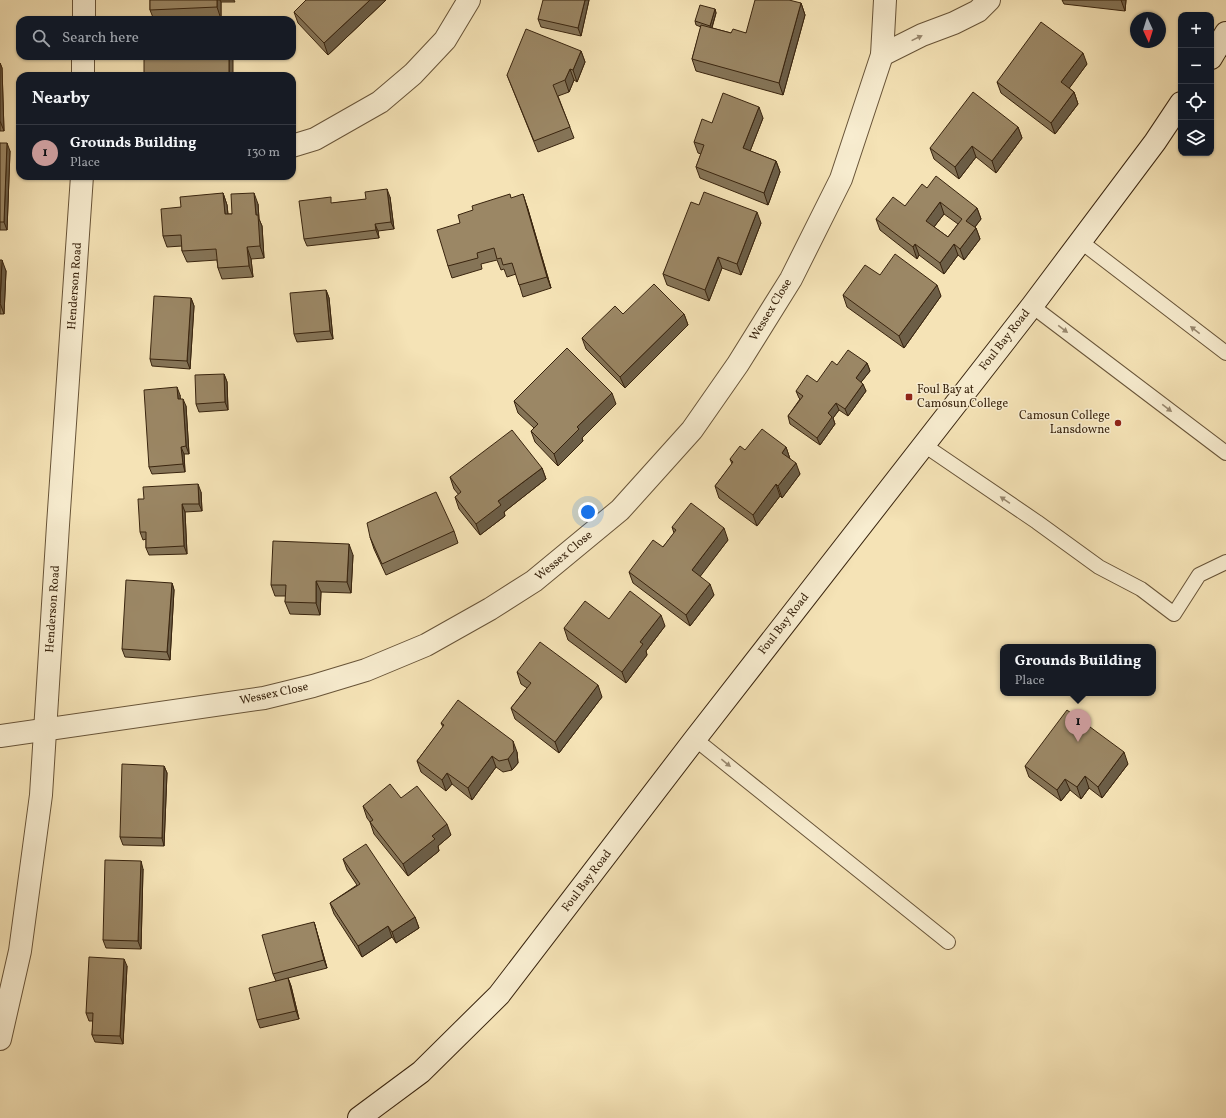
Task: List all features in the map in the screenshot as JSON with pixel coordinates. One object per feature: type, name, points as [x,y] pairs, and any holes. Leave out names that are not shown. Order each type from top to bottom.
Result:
[{"type":"street","points":[[84,0],[84,16]]},
{"type":"street","points":[[296,145],[315,139],[380,102],[413,74],[445,40],[469,0]]},
{"type":"street","name":"Wessex Close","points":[[0,736],[264,698],[366,670],[426,644],[490,609],[534,581],[620,510],[692,430],[738,364],[791,279],[841,179],[882,55],[885,0]]},
{"type":"street","points":[[882,55],[922,35],[978,11],[989,0]]},
{"type":"street","points":[[1214,53],[1226,33]]},
{"type":"street","points":[[83,60],[83,72]]},
{"type":"street","name":"Foul Bay Road","points":[[359,1118],[422,1072],[499,995],[695,739],[1032,306],[1155,142],[1178,108]]},
{"type":"street","name":"Henderson Road","points":[[0,1039],[20,951],[41,795],[82,180]]},
{"type":"lane","points":[[1080,241],[1226,353]]},
{"type":"lane","points":[[1032,306],[1226,453]]},
{"type":"lane","points":[[924,445],[1037,522],[1099,567],[1140,589],[1174,614],[1199,575],[1226,562]]},
{"type":"lane","points":[[695,739],[948,942]]},
{"type":"building","points":[[150,0],[217,0],[217,7],[150,10]]},
{"type":"building","points":[[306,0],[370,0],[324,43],[294,12]]},
{"type":"building","points":[[543,0],[585,0],[578,28],[538,19]]},
{"type":"building","points":[[755,0],[789,0],[801,3],[779,83],[692,59],[701,25],[731,33],[733,29],[746,33]]},
{"type":"building","points":[[700,5],[715,9],[710,26],[695,21]]},
{"type":"building","points":[[1041,22],[1083,53],[1061,82],[1074,92],[1051,123],[997,82]]},
{"type":"building","points":[[526,29],[581,51],[573,70],[570,69],[565,80],[553,85],[570,127],[534,141],[507,75]]},
{"type":"building","points":[[144,60],[229,60],[229,72],[144,72]]},
{"type":"building","points":[[973,92],[1018,127],[992,161],[972,146],[955,167],[930,148]]},
{"type":"building","points":[[723,93],[759,107],[743,148],[776,161],[764,193],[696,167],[704,145],[694,142],[702,119],[712,123]]},
{"type":"building","points":[[0,143],[7,143],[4,222],[0,222]]},
{"type":"building","points":[[936,176],[977,208],[966,221],[976,228],[960,249],[954,244],[940,263],[915,244],[913,247],[876,219],[893,197],[905,206],[922,184],[927,188]],"holes":[[[940,202],[962,219],[948,237],[926,221]]]},
{"type":"building","points":[[387,189],[391,222],[375,224],[376,230],[304,239],[299,201],[331,197],[331,203],[366,199],[365,192]]},
{"type":"building","points":[[704,192],[757,212],[737,264],[718,257],[705,290],[663,274],[691,202],[699,205]]},
{"type":"building","points":[[223,193],[225,214],[232,214],[231,194],[254,193],[256,215],[258,215],[260,246],[247,247],[249,266],[218,268],[216,249],[182,251],[181,235],[163,236],[161,209],[181,207],[180,197]]},
{"type":"building","points":[[510,194],[511,198],[523,194],[547,277],[519,285],[512,263],[503,265],[501,258],[497,259],[494,248],[477,253],[478,258],[448,266],[437,230],[460,223],[458,215],[473,210],[472,206]]},
{"type":"building","points":[[895,254],[937,285],[899,336],[843,295],[865,265],[880,275]]},
{"type":"building","points":[[0,260],[2,260],[0,303]]},
{"type":"building","points":[[654,284],[684,314],[620,377],[582,338],[615,306],[623,314]]},
{"type":"building","points":[[326,290],[330,331],[294,334],[290,293]]},
{"type":"building","points":[[154,296],[191,298],[187,361],[150,359]]},
{"type":"building","points":[[567,348],[612,393],[577,427],[579,429],[554,454],[531,431],[538,424],[514,401]]},
{"type":"building","points":[[848,350],[867,363],[856,378],[863,384],[845,409],[836,403],[828,413],[832,417],[817,438],[788,416],[803,396],[796,391],[807,375],[817,382],[832,361],[837,365]]},
{"type":"building","points":[[224,374],[225,402],[196,404],[195,375]]},
{"type":"building","points":[[177,387],[178,399],[183,399],[186,446],[181,447],[183,464],[149,467],[144,390]]},
{"type":"building","points":[[762,429],[786,447],[782,453],[796,463],[778,486],[776,484],[753,515],[715,486],[733,462],[730,459],[740,446],[745,450]]},
{"type":"building","points":[[512,430],[542,468],[498,501],[501,505],[476,524],[455,497],[461,492],[450,477]]},
{"type":"building","points":[[198,484],[199,504],[182,504],[184,546],[146,548],[146,532],[140,532],[138,499],[144,499],[143,487]]},
{"type":"building","points":[[436,492],[454,531],[382,564],[370,537],[367,523]]},
{"type":"building","points":[[691,503],[724,528],[692,570],[710,584],[686,615],[629,572],[653,540],[663,547],[676,530],[672,527]]},
{"type":"building","points":[[273,541],[349,544],[347,582],[316,581],[316,603],[285,602],[286,585],[271,585]]},
{"type":"building","points":[[126,580],[172,583],[167,652],[122,649]]},
{"type":"building","points":[[630,591],[661,615],[640,642],[643,644],[622,672],[564,628],[585,601],[609,619]]},
{"type":"building","points":[[540,642],[598,685],[555,742],[511,708],[531,683],[517,672]]},
{"type":"building","points":[[458,700],[513,741],[514,751],[508,759],[499,761],[492,756],[468,788],[447,773],[442,780],[417,761],[444,725],[441,723]]},
{"type":"building","points":[[1067,710],[1124,752],[1098,787],[1085,776],[1077,787],[1065,779],[1057,790],[1025,766]]},
{"type":"building","points":[[122,764],[164,766],[162,838],[120,837]]},
{"type":"building","points":[[390,784],[401,798],[417,786],[447,824],[432,836],[435,839],[403,864],[370,822],[373,820],[363,806]]},
{"type":"building","points":[[366,844],[415,917],[392,932],[388,926],[358,946],[330,903],[360,884],[343,859]]},
{"type":"building","points":[[105,860],[141,861],[138,941],[103,940]]},
{"type":"building","points":[[314,922],[324,960],[273,974],[262,935]]},
{"type":"building","points":[[89,957],[124,959],[120,1036],[92,1035],[93,1013],[86,1013]]},
{"type":"building","points":[[288,978],[296,1011],[257,1020],[249,988]]},
{"type":"place","name":"Foul Bay at Camosun College","points":[[909,397]]},
{"type":"place","name":"Camosun College Lansdowne","points":[[1118,423]]},
{"type":"place","name":"Grounds Building","points":[[1078,742]]}]
